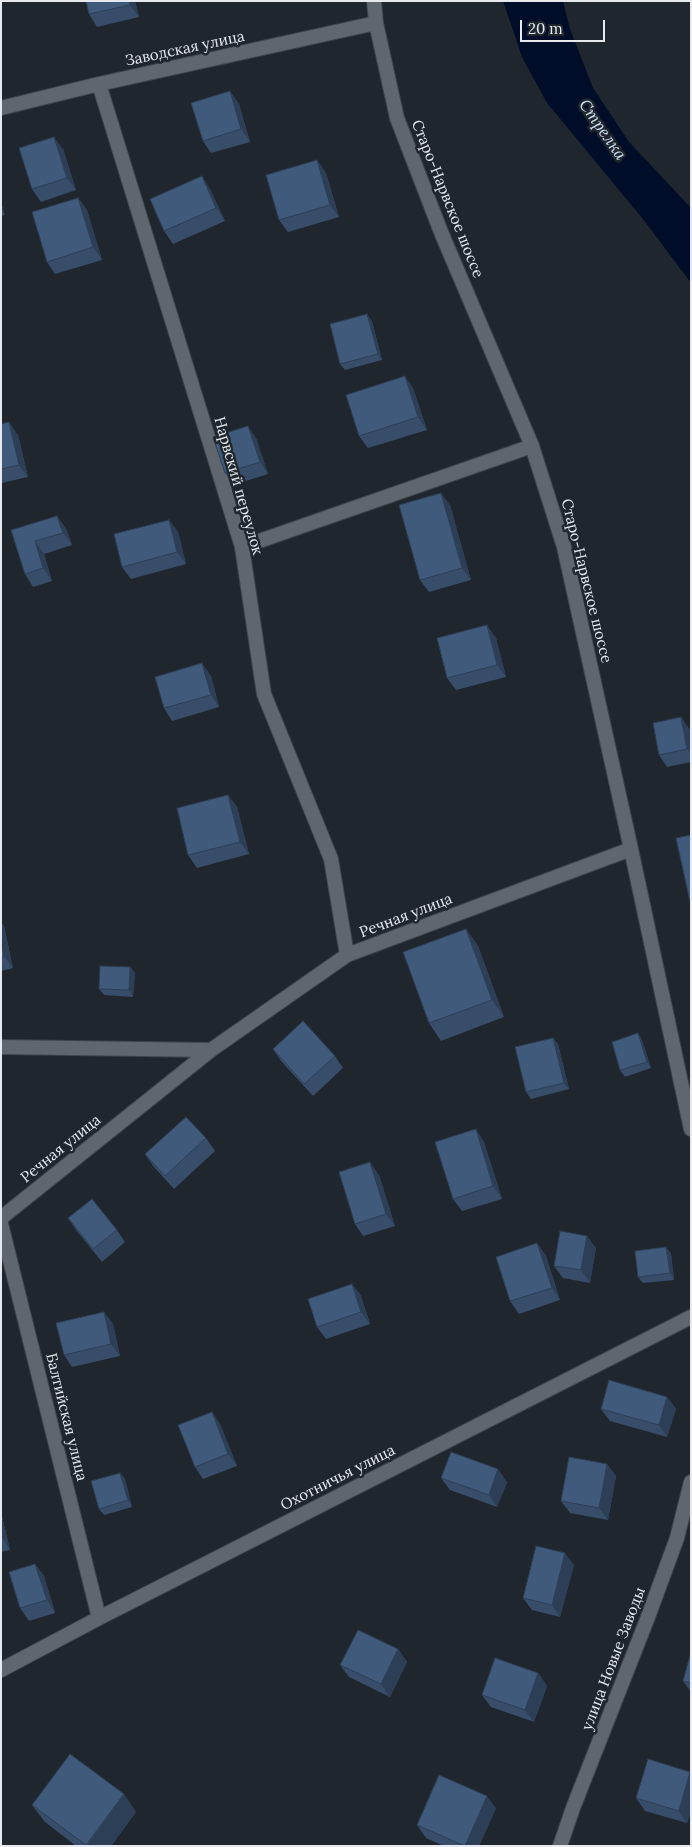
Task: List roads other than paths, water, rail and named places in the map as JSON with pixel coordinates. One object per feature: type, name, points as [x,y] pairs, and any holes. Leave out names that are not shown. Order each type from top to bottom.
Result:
[{"type":"street","name":"Старо-Нарвское шоссе","points":[[374,1],[376,23],[397,118],[441,232],[532,446],[564,547],[691,1129]]},
{"type":"street","name":"Заводская улица","points":[[1,108],[100,84],[376,23]]},
{"type":"street","name":"Нарвский переулок","points":[[100,84],[242,547],[264,694],[331,859],[347,955]]},
{"type":"street","points":[[242,547],[532,446]]},
{"type":"street","name":"Речная улица","points":[[1,1218],[211,1050],[347,955],[631,849]]},
{"type":"street","points":[[1,1047],[211,1050]]},
{"type":"street","name":"Балтийская улица","points":[[1,1224],[99,1618]]},
{"type":"street","name":"Охотничья улица","points":[[1,1670],[99,1618],[691,1317]]},
{"type":"street","name":"улица Новые Заводы","points":[[560,1846],[572,1808],[677,1538],[691,1482]]},
{"type":"water","name":"Стрелка","points":[[503,1],[563,1],[570,29],[593,88],[629,142],[691,208],[691,283],[643,219],[547,103],[522,57]]}]
